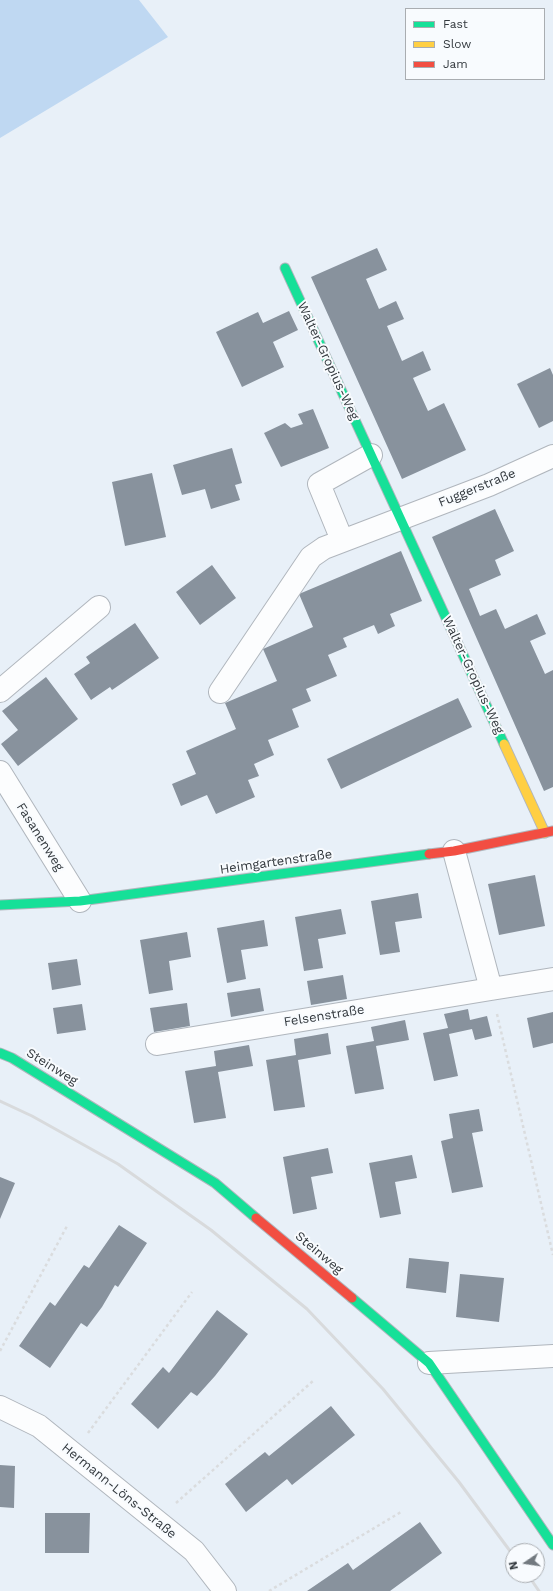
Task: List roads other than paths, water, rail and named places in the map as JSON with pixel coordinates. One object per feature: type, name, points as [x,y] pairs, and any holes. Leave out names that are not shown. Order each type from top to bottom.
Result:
[{"type":"street","name":"Walter-Gropius-Weg","points":[[285,268],[400,518],[549,832]]},
{"type":"street","points":[[342,540],[319,484],[371,455]]},
{"type":"street","name":"Fuggerstraße","points":[[400,518],[489,485],[553,456]]},
{"type":"street","points":[[220,692],[311,556],[342,540],[400,518]]},
{"type":"street","points":[[0,691],[99,607]]},
{"type":"street","name":"Fasanenweg","points":[[0,772],[80,901]]},
{"type":"street","name":"Heimgartenstraße","points":[[0,905],[80,901],[454,851],[549,832]]},
{"type":"street","points":[[454,851],[491,989]]},
{"type":"street","name":"Felsenstraße","points":[[157,1044],[553,979]]},
{"type":"street","name":"Steinweg","points":[[0,1053],[12,1058],[215,1183],[430,1363],[553,1545]]},
{"type":"street","points":[[430,1363],[553,1356]]},
{"type":"street","name":"Hermann-Löns-Straße","points":[[0,1407],[39,1426],[194,1551],[225,1591]]},
{"type":"railway","points":[[0,1101],[32,1116],[118,1164],[211,1230],[307,1309],[383,1389],[459,1482],[505,1544]]},
{"type":"railway","points":[[534,1583],[539,1591]]}]
